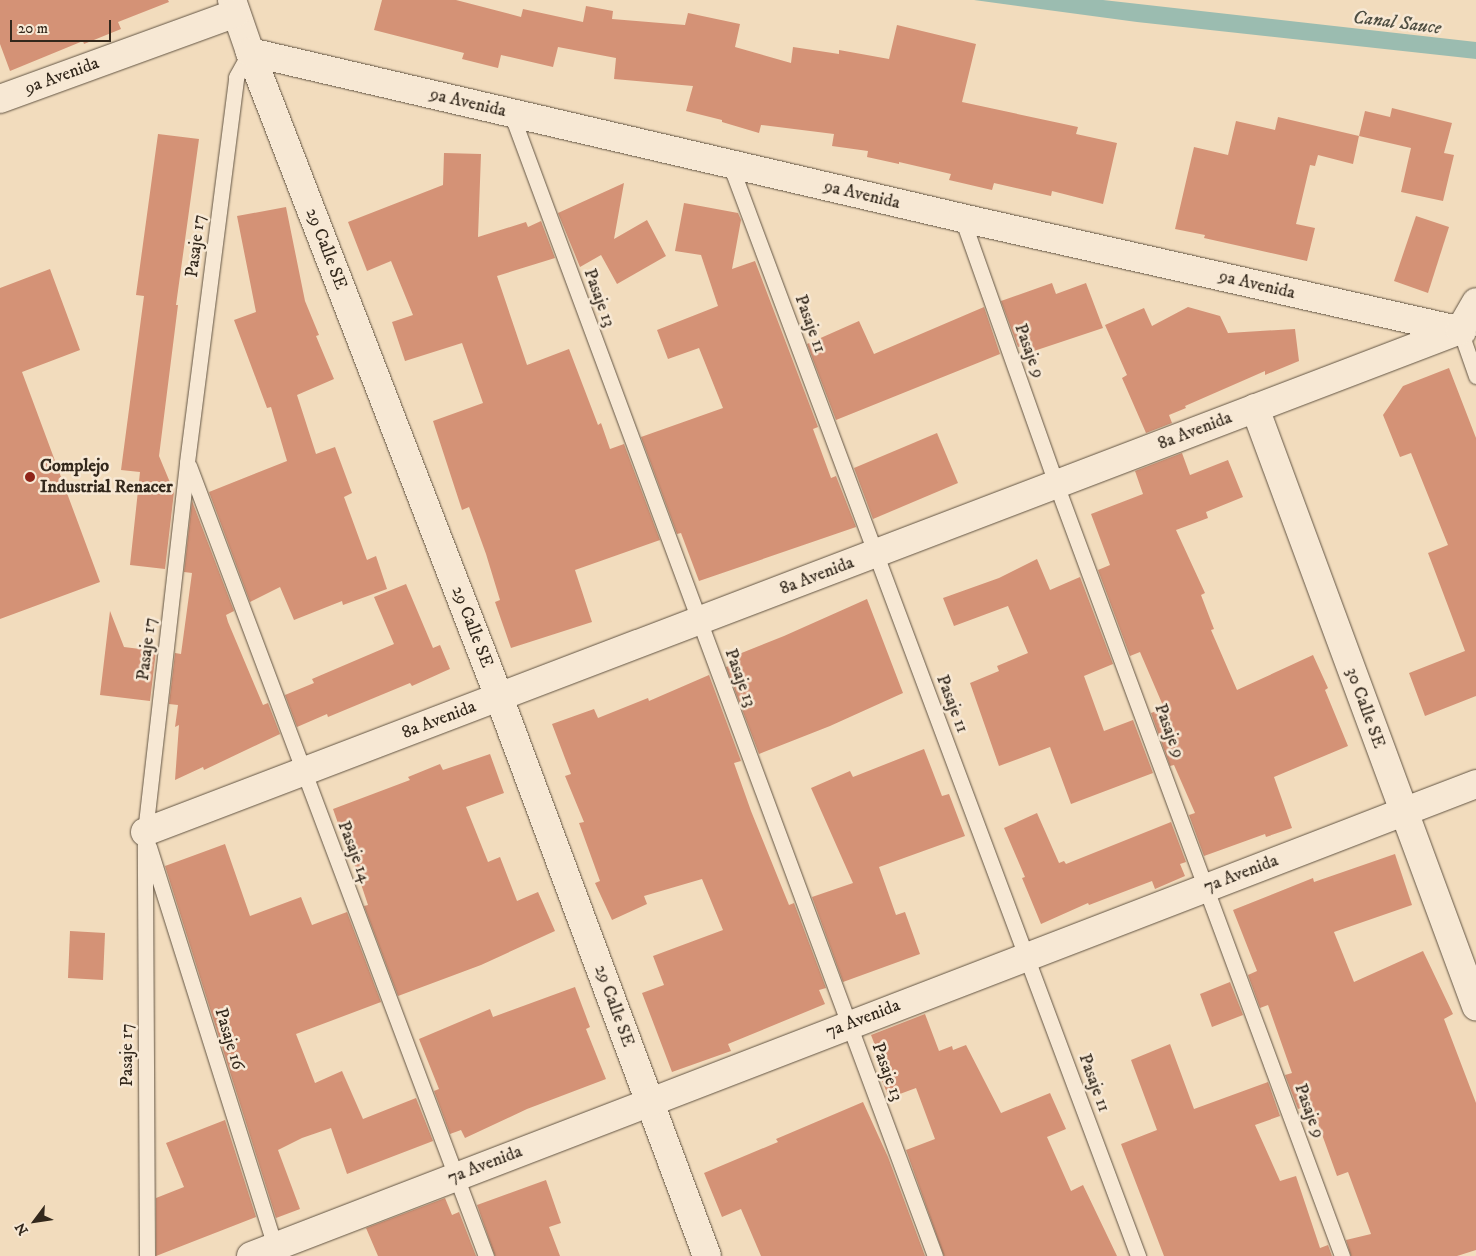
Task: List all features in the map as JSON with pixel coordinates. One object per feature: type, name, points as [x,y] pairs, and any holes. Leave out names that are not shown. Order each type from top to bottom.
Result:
[{"type":"street","name":"29 Calle SE","points":[[234,6],[250,52],[499,697],[707,1256]]},
{"type":"street","name":"9a Avenida","points":[[0,99],[234,6]]},
{"type":"street","name":"9a Avenida","points":[[250,52],[962,218],[1468,332]]},
{"type":"street","points":[[1468,332],[1476,302]]},
{"type":"street","name":"8a Avenida","points":[[145,832],[1255,408],[1468,332]]},
{"type":"street","name":"30 Calle SE","points":[[1255,408],[1476,1006]]},
{"type":"street","name":"7a Avenida","points":[[268,1253],[456,1176],[1476,784]]},
{"type":"lane","name":"Pasaje 17","points":[[147,1256],[145,832],[187,462],[236,77],[250,52]]},
{"type":"lane","name":"Pasaje 13","points":[[511,113],[935,1256]]},
{"type":"lane","name":"Pasaje 11","points":[[730,164],[1138,1256]]},
{"type":"lane","name":"Pasaje 9","points":[[962,218],[1056,484],[1342,1256]]},
{"type":"lane","points":[[1468,332],[1476,376]]},
{"type":"lane","name":"Pasaje 14","points":[[187,462],[486,1256]]},
{"type":"lane","name":"Pasaje 16","points":[[145,832],[268,1253]]},
{"type":"water","points":[[974,0],[1103,0],[1476,42],[1476,59],[1137,22]]},
{"type":"building","points":[[0,0],[168,0],[169,2],[118,22],[121,29],[84,44],[83,41],[10,71],[0,44]]},
{"type":"building","points":[[382,0],[456,0],[521,17],[523,9],[583,22],[586,6],[613,11],[612,19],[685,25],[688,13],[740,24],[735,47],[791,63],[793,47],[839,54],[839,50],[889,59],[897,25],[976,44],[962,102],[1078,127],[1076,134],[1117,143],[1103,204],[1052,191],[1051,196],[994,183],[992,190],[949,180],[951,174],[867,157],[868,151],[832,146],[834,134],[761,125],[759,133],[722,122],[722,120],[686,111],[693,86],[614,79],[616,58],[558,47],[553,67],[501,55],[498,68],[462,59],[464,53],[374,30]]},
{"type":"building","points":[[1392,108],[1452,123],[1444,153],[1454,155],[1443,201],[1401,192],[1411,148],[1359,136],[1365,111],[1390,117]]},
{"type":"building","points":[[1278,117],[1359,136],[1353,164],[1318,155],[1315,166],[1310,165],[1296,224],[1315,228],[1307,261],[1204,238],[1205,235],[1175,229],[1194,147],[1228,155],[1236,121],[1275,130]]},
{"type":"building","points":[[158,134],[199,139],[176,305],[178,305],[159,456],[174,492],[165,569],[130,565],[140,472],[121,470],[144,296],[136,295]]},
{"type":"building","points":[[444,153],[481,154],[478,237],[526,222],[528,227],[541,221],[555,258],[497,276],[527,365],[569,349],[598,425],[601,423],[610,449],[624,444],[660,540],[575,570],[592,622],[511,648],[495,602],[500,600],[486,554],[469,507],[462,510],[433,421],[483,403],[462,343],[405,361],[392,322],[413,315],[391,261],[367,271],[348,222],[443,185]]},
{"type":"building","points":[[624,183],[614,239],[647,220],[666,256],[617,284],[601,255],[580,267],[558,213]]},
{"type":"building","points":[[684,203],[738,213],[741,220],[732,269],[755,261],[818,427],[813,429],[831,478],[836,476],[856,527],[699,581],[681,533],[677,534],[641,437],[723,408],[699,348],[668,359],[657,330],[718,306],[701,255],[675,251]]},
{"type":"building","points":[[286,207],[305,301],[319,335],[316,336],[334,379],[297,395],[316,454],[335,447],[352,493],[344,497],[367,560],[376,556],[387,589],[343,605],[342,601],[294,620],[280,587],[250,602],[209,492],[287,461],[271,407],[267,408],[234,320],[256,312],[237,216]]},
{"type":"building","points":[[1416,216],[1449,227],[1428,293],[1394,281]]},
{"type":"building","name":"Complejo Industrial Renacer","points":[[50,269],[80,350],[22,372],[100,582],[0,619],[0,288]]},
{"type":"building","points":[[1052,283],[1056,294],[1086,283],[1103,328],[1025,354],[1022,346],[1018,347],[1001,301]]},
{"type":"building","points":[[984,307],[1000,354],[836,420],[807,344],[859,321],[874,354]]},
{"type":"building","points":[[1188,307],[1220,316],[1228,333],[1295,329],[1299,361],[1265,375],[1265,371],[1185,406],[1186,408],[1169,415],[1172,423],[1146,433],[1122,378],[1127,375],[1105,325],[1144,308],[1152,326]]},
{"type":"building","points":[[1449,368],[1476,438],[1476,696],[1425,716],[1409,673],[1465,651],[1428,553],[1448,545],[1411,453],[1400,457],[1383,415],[1403,386]]},
{"type":"building","points":[[937,433],[958,483],[873,519],[854,468]]},
{"type":"building","points":[[1182,453],[1190,475],[1228,460],[1243,497],[1206,512],[1208,518],[1176,530],[1205,593],[1201,595],[1214,629],[1211,630],[1237,690],[1313,655],[1328,688],[1325,690],[1348,746],[1274,777],[1292,828],[1266,837],[1265,834],[1204,856],[1189,815],[1195,813],[1174,765],[1170,766],[1151,713],[1164,708],[1140,652],[1130,656],[1098,570],[1110,565],[1091,514],[1143,494],[1135,471]]},
{"type":"building","points":[[192,501],[234,611],[226,615],[228,622],[263,705],[268,703],[280,734],[204,770],[203,767],[175,780],[179,725],[175,727],[178,705],[169,704],[175,653],[181,654],[192,573],[184,572]]},
{"type":"building","points":[[1037,559],[1050,590],[1080,577],[1113,664],[1084,676],[1104,731],[1133,720],[1153,773],[1071,804],[1050,747],[999,766],[970,683],[999,671],[997,666],[1028,653],[1008,606],[954,626],[943,598],[999,578]]},
{"type":"building","points":[[406,584],[433,648],[440,645],[450,669],[412,686],[410,683],[328,717],[327,714],[297,727],[285,695],[314,683],[312,679],[394,644],[374,597]]},
{"type":"building","points":[[867,599],[903,693],[830,726],[759,754],[726,667],[732,665],[729,658]]},
{"type":"building","points":[[110,611],[124,647],[156,651],[150,701],[100,695]]},
{"type":"building","points":[[709,675],[741,761],[734,763],[751,811],[789,905],[794,903],[826,988],[819,990],[825,1004],[728,1044],[731,1051],[672,1072],[642,993],[664,985],[653,956],[723,930],[702,879],[644,896],[647,904],[612,920],[595,883],[600,881],[579,823],[584,822],[565,776],[571,774],[552,724],[594,709],[598,718],[648,698],[649,701]]},
{"type":"building","points":[[924,749],[942,796],[949,794],[965,836],[879,867],[896,915],[905,912],[920,954],[843,982],[812,897],[853,883],[811,788],[850,771],[853,777]]},
{"type":"building","points":[[490,754],[504,793],[466,807],[488,862],[500,857],[517,901],[538,892],[555,931],[481,965],[398,996],[364,906],[368,905],[349,848],[347,849],[333,809],[410,780],[408,777],[440,764],[443,770]]},
{"type":"building","points":[[1037,813],[1059,863],[1064,861],[1066,864],[1171,822],[1186,862],[1180,864],[1185,876],[1155,889],[1152,881],[1089,905],[1088,903],[1041,924],[1022,878],[1025,877],[1004,828]]},
{"type":"building","points":[[225,844],[250,916],[301,897],[312,925],[347,912],[381,1002],[296,1034],[315,1083],[342,1071],[363,1119],[416,1098],[433,1141],[347,1174],[331,1128],[302,1138],[278,1150],[300,1209],[276,1218],[165,866]]},
{"type":"building","points":[[1395,854],[1412,905],[1334,932],[1354,982],[1423,951],[1453,1014],[1444,1019],[1476,1103],[1476,1250],[1457,1256],[1351,1256],[1346,1240],[1371,1234],[1348,1172],[1337,1176],[1311,1104],[1298,1109],[1285,1075],[1292,1073],[1268,1005],[1260,1008],[1248,975],[1257,971],[1233,910],[1313,878],[1314,882]]},
{"type":"building","points":[[70,931],[105,933],[103,980],[68,978]]},
{"type":"building","points":[[1230,982],[1243,1015],[1212,1027],[1200,994]]},
{"type":"building","points":[[575,987],[590,1027],[586,1029],[606,1079],[527,1109],[465,1138],[461,1130],[450,1134],[434,1091],[439,1089],[419,1039],[490,1009],[493,1017]]},
{"type":"building","points":[[925,1014],[939,1051],[952,1046],[953,1050],[966,1045],[1001,1113],[1050,1093],[1066,1129],[1047,1137],[1071,1191],[1083,1185],[1117,1256],[944,1256],[906,1150],[935,1139],[916,1088],[889,1098],[879,1073],[885,1071],[871,1035]]},
{"type":"building","points":[[1170,1044],[1194,1109],[1268,1082],[1280,1116],[1255,1125],[1280,1181],[1296,1176],[1320,1248],[1328,1245],[1332,1256],[1164,1256],[1121,1144],[1157,1130],[1131,1060]]},
{"type":"building","points":[[863,1102],[888,1157],[925,1256],[761,1256],[741,1209],[722,1217],[704,1173],[778,1142],[776,1139]]},
{"type":"building","points":[[225,1120],[256,1217],[156,1256],[156,1198],[184,1187],[166,1143]]},
{"type":"building","points":[[546,1180],[561,1223],[549,1227],[560,1256],[495,1256],[477,1205]]},
{"type":"building","points":[[445,1198],[452,1215],[459,1212],[476,1256],[378,1256],[366,1228]]},
{"type":"place","name":"Complejo Industrial Renacer","points":[[30,477]]},
{"type":"water label","name":"Canal Sauce","points":[[1397,23]]}]
